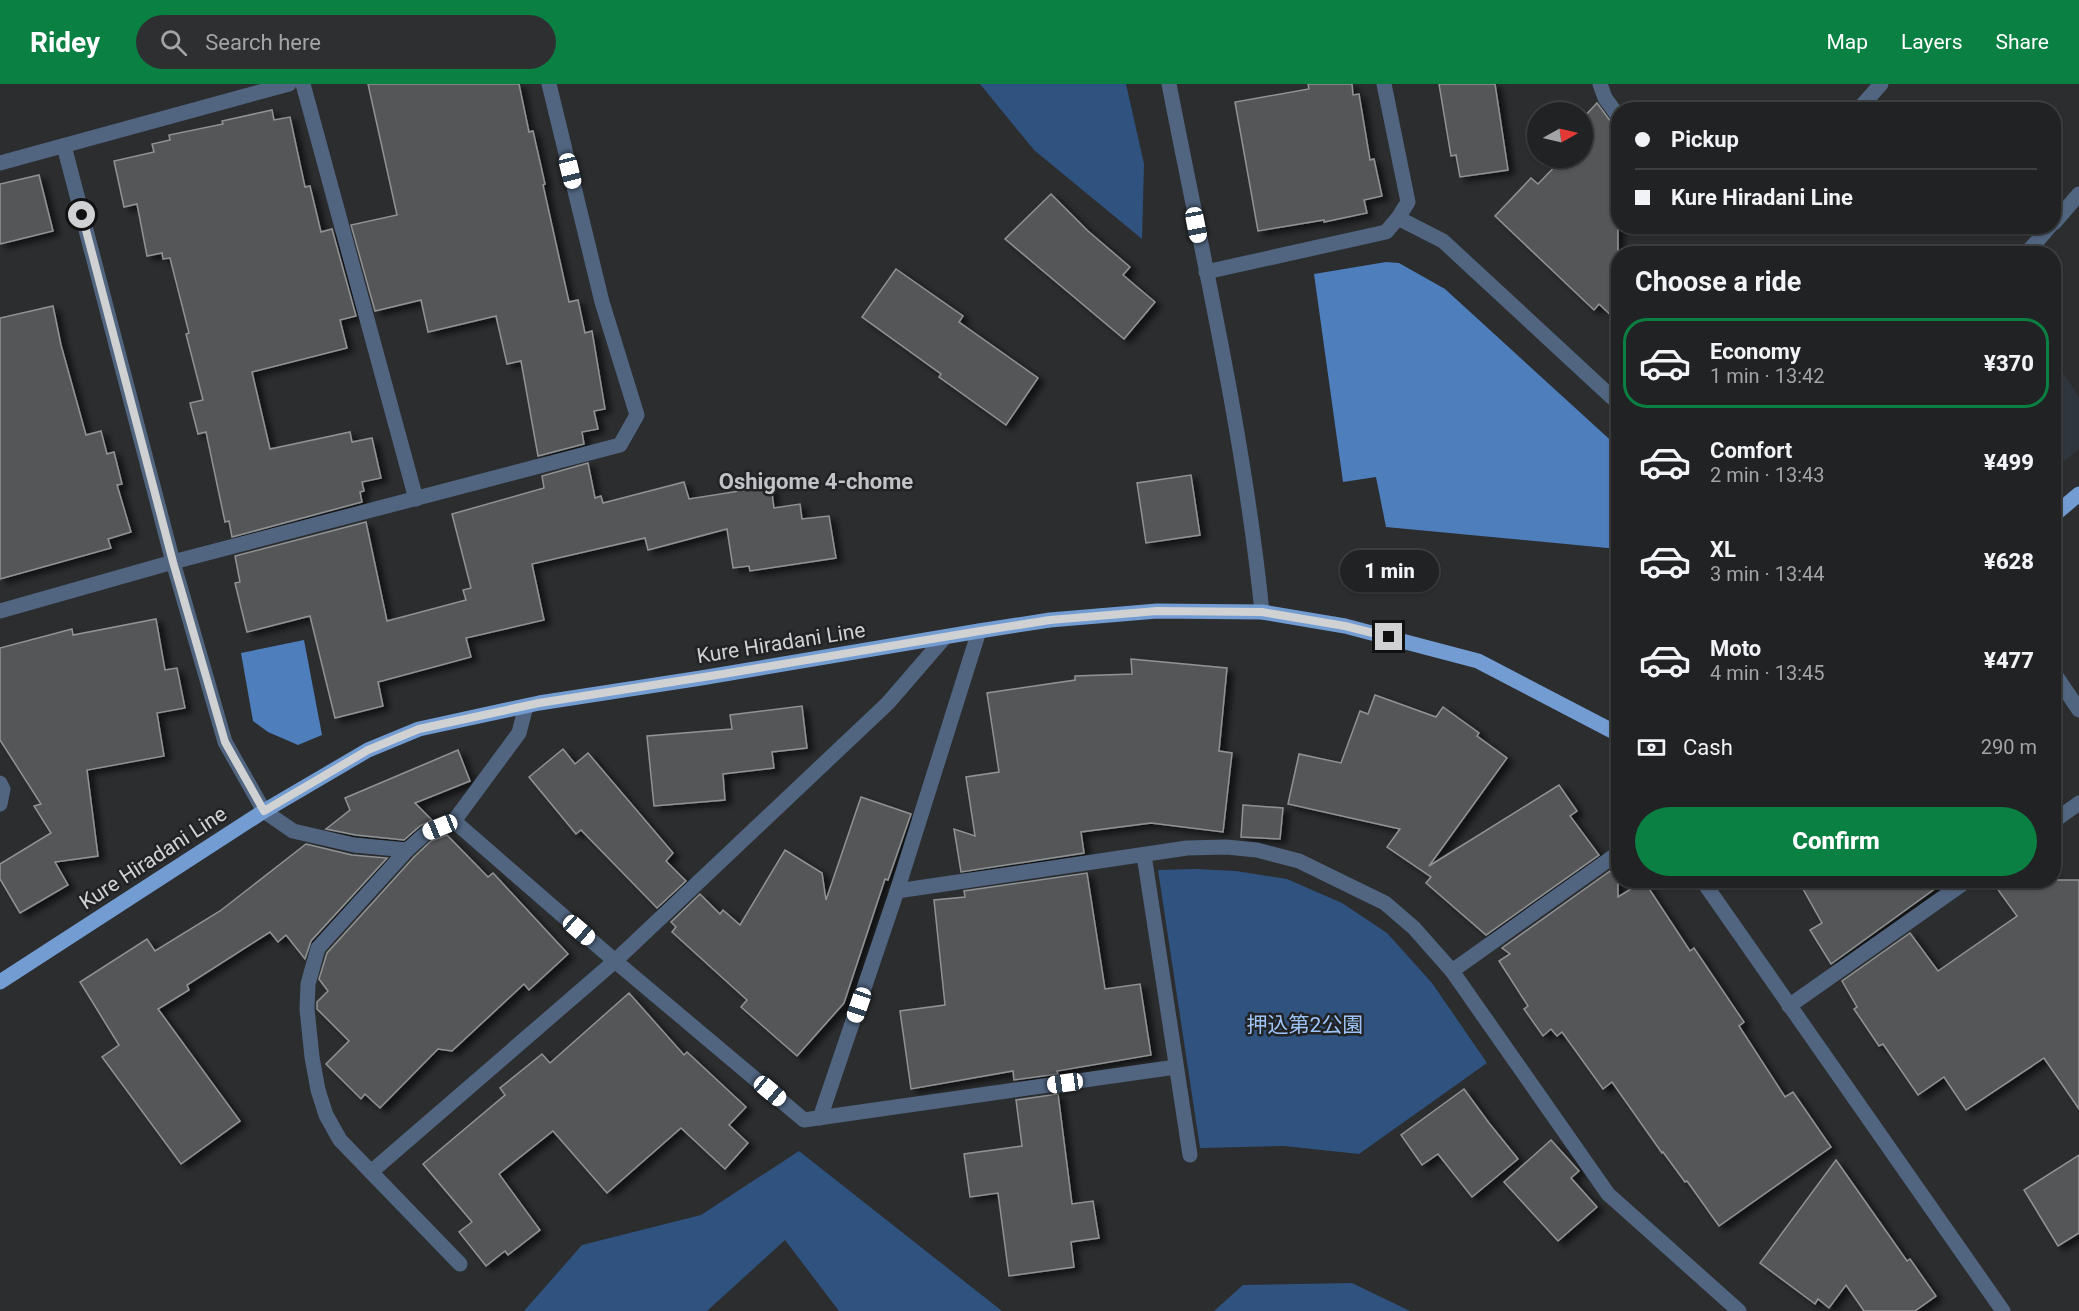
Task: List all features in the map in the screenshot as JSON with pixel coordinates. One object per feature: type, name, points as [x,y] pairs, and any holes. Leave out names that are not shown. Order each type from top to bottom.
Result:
[{"type":"main road","points":[[2061,509],[2079,494]]},
{"type":"main road","name":"Kure Hiradani Line","points":[[0,982],[264,811],[368,750],[419,729],[526,706],[1050,620],[1157,611],[1262,612],[1345,626],[1478,661],[1611,730]]},
{"type":"street","points":[[0,163],[290,84]]},
{"type":"street","points":[[303,84],[416,499]]},
{"type":"street","points":[[0,611],[173,562],[620,445],[637,415],[602,302],[549,84]]},
{"type":"street","points":[[1169,84],[1240,453],[1256,554],[1262,612]]},
{"type":"street","points":[[1206,272],[1386,232],[1408,202],[1384,84]]},
{"type":"street","points":[[1600,84],[1611,106]]},
{"type":"street","points":[[1865,102],[1881,84]]},
{"type":"street","points":[[64,146],[173,562],[225,742],[264,811],[293,831],[354,845],[407,850]]},
{"type":"street","points":[[2061,215],[2079,194]]},
{"type":"street","points":[[1398,218],[1443,241],[1611,397]]},
{"type":"street","points":[[2033,246],[2043,234]]},
{"type":"street","points":[[820,1118],[897,891],[980,631]]},
{"type":"street","points":[[371,1172],[615,961],[888,703],[945,637]]},
{"type":"street","points":[[2061,684],[2079,711]]},
{"type":"street","points":[[460,1264],[340,1140],[326,1115],[318,1090],[312,1058],[307,1009],[308,984],[318,948],[407,850],[426,833],[454,821],[519,733],[526,706]]},
{"type":"street","points":[[0,783],[3,789],[0,804]]},
{"type":"street","points":[[2061,816],[2079,803]]},
{"type":"street","points":[[454,821],[615,961],[804,1120],[1176,1067]]},
{"type":"street","points":[[897,891],[1187,848],[1226,847],[1257,850],[1299,861],[1385,903],[1414,928],[1452,971],[1608,1194],[1739,1311]]},
{"type":"street","points":[[1144,855],[1190,1155]]},
{"type":"street","points":[[1452,971],[1611,858]]},
{"type":"street","points":[[1708,888],[2003,1311]]},
{"type":"street","points":[[1789,1006],[1957,888]]},
{"type":"shaded area","points":[[1386,262],[1399,263],[1445,289],[1611,441],[1611,548],[1386,527],[1376,477],[1343,482],[1314,274]]},
{"type":"shaded area","points":[[2061,370],[2079,397],[2079,449],[2061,464]]},
{"type":"shaded area","points":[[304,640],[322,735],[298,745],[268,732],[253,721],[241,653]]},
{"type":"green space","points":[[980,84],[1126,84],[1144,164],[1142,239],[1034,150]]},
{"type":"green space","name":"押込第2公園","points":[[1158,870],[1236,871],[1287,879],[1342,903],[1387,933],[1432,983],[1487,1063],[1359,1154],[1284,1146],[1200,1148]]},
{"type":"green space","points":[[799,1151],[1002,1311],[839,1311],[785,1240],[707,1311],[524,1311],[582,1245],[701,1215]]},
{"type":"green space","points":[[1352,1283],[1410,1311],[1214,1311],[1243,1285]]},
{"type":"building","points":[[368,84],[519,84],[529,132],[533,131],[569,302],[578,300],[585,333],[592,331],[605,409],[594,411],[598,429],[582,432],[584,444],[538,456],[521,361],[507,364],[496,316],[428,332],[421,300],[375,311],[351,225],[397,215]]},
{"type":"building","points":[[1308,84],[1352,84],[1353,95],[1359,94],[1370,160],[1374,159],[1382,196],[1364,200],[1367,213],[1324,222],[1324,220],[1258,231],[1235,102],[1309,89]]},
{"type":"building","points":[[1439,84],[1495,84],[1508,170],[1460,177],[1456,155],[1451,156]]},
{"type":"building","points":[[1597,103],[1611,122],[1611,234],[1618,234],[1618,246],[1611,246],[1611,315],[1599,304],[1594,310],[1495,216],[1531,178],[1538,184],[1553,168],[1593,168],[1593,107]]},
{"type":"building","points":[[272,110],[274,120],[290,117],[305,187],[310,186],[321,232],[332,229],[356,316],[340,320],[347,348],[252,372],[270,449],[350,432],[352,442],[372,438],[381,478],[362,482],[364,491],[360,492],[362,502],[232,537],[229,521],[225,522],[206,432],[198,434],[190,403],[203,400],[170,258],[163,259],[162,253],[147,256],[137,204],[124,207],[114,161],[154,152],[152,144],[170,140],[169,135],[223,124],[222,121]]},
{"type":"building","points":[[39,175],[53,231],[0,244],[0,184]]},
{"type":"building","points":[[1051,194],[1088,231],[1130,267],[1123,275],[1155,302],[1124,339],[1005,239]]},
{"type":"building","points":[[896,269],[963,316],[959,322],[1038,378],[1006,425],[939,377],[941,374],[862,317]]},
{"type":"building","points":[[53,306],[61,345],[86,435],[101,431],[107,454],[114,452],[122,484],[117,485],[131,532],[108,539],[111,548],[0,579],[0,318]]},
{"type":"building","points":[[588,463],[595,498],[601,496],[603,503],[684,482],[689,499],[771,486],[774,508],[800,504],[802,519],[829,516],[836,558],[750,571],[749,566],[733,568],[727,529],[648,550],[645,538],[532,564],[544,620],[466,638],[471,657],[378,682],[383,706],[335,718],[310,616],[247,632],[235,583],[240,582],[235,556],[366,522],[387,621],[466,600],[463,590],[471,588],[452,514],[544,488],[542,476]]},
{"type":"building","points":[[1191,475],[1200,535],[1146,543],[1137,483]]},
{"type":"building","points":[[156,619],[165,670],[177,668],[185,708],[157,713],[164,756],[87,770],[98,856],[55,862],[68,885],[20,913],[0,879],[0,864],[51,833],[34,806],[41,804],[0,740],[0,648],[72,629],[73,635]]},
{"type":"building","points":[[1131,659],[1227,668],[1219,751],[1232,753],[1223,832],[1151,823],[1081,832],[1084,853],[961,872],[954,829],[975,836],[966,777],[999,772],[987,693],[1075,680],[1075,676],[1132,674]]},
{"type":"building","points":[[1375,695],[1436,717],[1443,707],[1479,733],[1477,736],[1507,758],[1429,866],[1559,785],[1577,811],[1570,816],[1599,855],[1486,935],[1426,883],[1431,877],[1387,847],[1400,829],[1288,804],[1299,754],[1341,763],[1360,711],[1368,714]]},
{"type":"building","points":[[802,706],[807,748],[772,752],[774,768],[723,774],[725,800],[654,806],[647,736],[732,729],[730,715]]},
{"type":"building","points":[[563,749],[575,764],[588,753],[673,853],[666,861],[686,881],[657,908],[581,830],[576,834],[529,777]]},
{"type":"building","points":[[458,750],[470,781],[415,803],[432,820],[420,826],[404,840],[326,829],[350,810],[345,798]]},
{"type":"building","points":[[861,797],[911,814],[888,880],[885,879],[844,1003],[797,1056],[741,1007],[747,1000],[672,932],[676,927],[671,922],[700,894],[720,914],[723,910],[740,925],[785,850],[822,873],[826,900]]},
{"type":"building","points":[[1243,805],[1283,808],[1280,839],[1241,837]]},
{"type":"building","points":[[447,835],[488,877],[493,873],[568,954],[529,990],[524,984],[452,1051],[438,1049],[380,1108],[365,1094],[361,1099],[326,1064],[349,1041],[317,1009],[317,1002],[328,991],[319,979],[327,953],[414,857],[431,841]]},
{"type":"building","points":[[306,844],[352,855],[387,858],[311,941],[305,959],[286,935],[278,942],[270,932],[187,985],[189,990],[158,1009],[240,1121],[181,1164],[102,1057],[119,1045],[80,982],[147,939],[155,951],[220,911]]},
{"type":"building","points":[[1610,871],[1611,888],[1618,888],[1618,897],[1633,888],[1649,888],[1690,951],[1694,948],[1744,1022],[1739,1026],[1785,1097],[1793,1092],[1831,1147],[1719,1226],[1687,1181],[1685,1182],[1662,1153],[1612,1082],[1603,1089],[1562,1032],[1557,1036],[1551,1029],[1543,1036],[1524,1009],[1528,1006],[1499,961],[1510,954],[1502,948]]},
{"type":"building","points":[[1087,873],[1105,989],[1140,984],[1151,1055],[1057,1071],[1058,1074],[1014,1080],[1013,1071],[911,1089],[900,1011],[945,1005],[934,900],[965,897],[964,891]]},
{"type":"building","points":[[2061,880],[2079,880],[2079,1109],[2044,1058],[1966,1110],[1944,1077],[1918,1095],[1883,1044],[1879,1046],[1854,1009],[1857,1007],[1842,981],[1910,933],[1938,971],[2017,916],[1997,888],[2061,888]]},
{"type":"building","points":[[1802,888],[1936,888],[1831,964],[1810,930],[1822,923]]},
{"type":"building","points":[[629,993],[684,1055],[687,1052],[746,1107],[729,1125],[748,1143],[725,1169],[681,1128],[607,1193],[553,1131],[499,1174],[540,1230],[508,1255],[505,1251],[486,1266],[459,1232],[472,1222],[423,1164],[505,1095],[500,1088],[542,1054],[550,1063]]},
{"type":"building","points":[[1464,1089],[1518,1159],[1472,1197],[1438,1154],[1422,1165],[1401,1135]]},
{"type":"building","points":[[1058,1094],[1072,1204],[1093,1201],[1099,1238],[1071,1242],[1074,1267],[1009,1276],[998,1193],[970,1197],[964,1154],[1022,1146],[1016,1100]]},
{"type":"building","points":[[1551,1140],[1579,1171],[1571,1178],[1597,1207],[1558,1241],[1504,1182]]},
{"type":"building","points":[[2079,1155],[2079,1233],[2058,1246],[2024,1190]]},
{"type":"building","points":[[1836,1160],[1907,1261],[1910,1259],[1936,1296],[1915,1311],[1864,1311],[1846,1285],[1829,1308],[1818,1299],[1815,1304],[1760,1263]]},
{"type":"district","name":"Oshigome 4-chome","points":[[816,481]]},
{"type":"route","points":[[82,215],[173,562],[225,742],[264,811],[368,750],[419,729],[539,703],[1050,620],[1157,611],[1262,612],[1345,626],[1389,637]]}]
